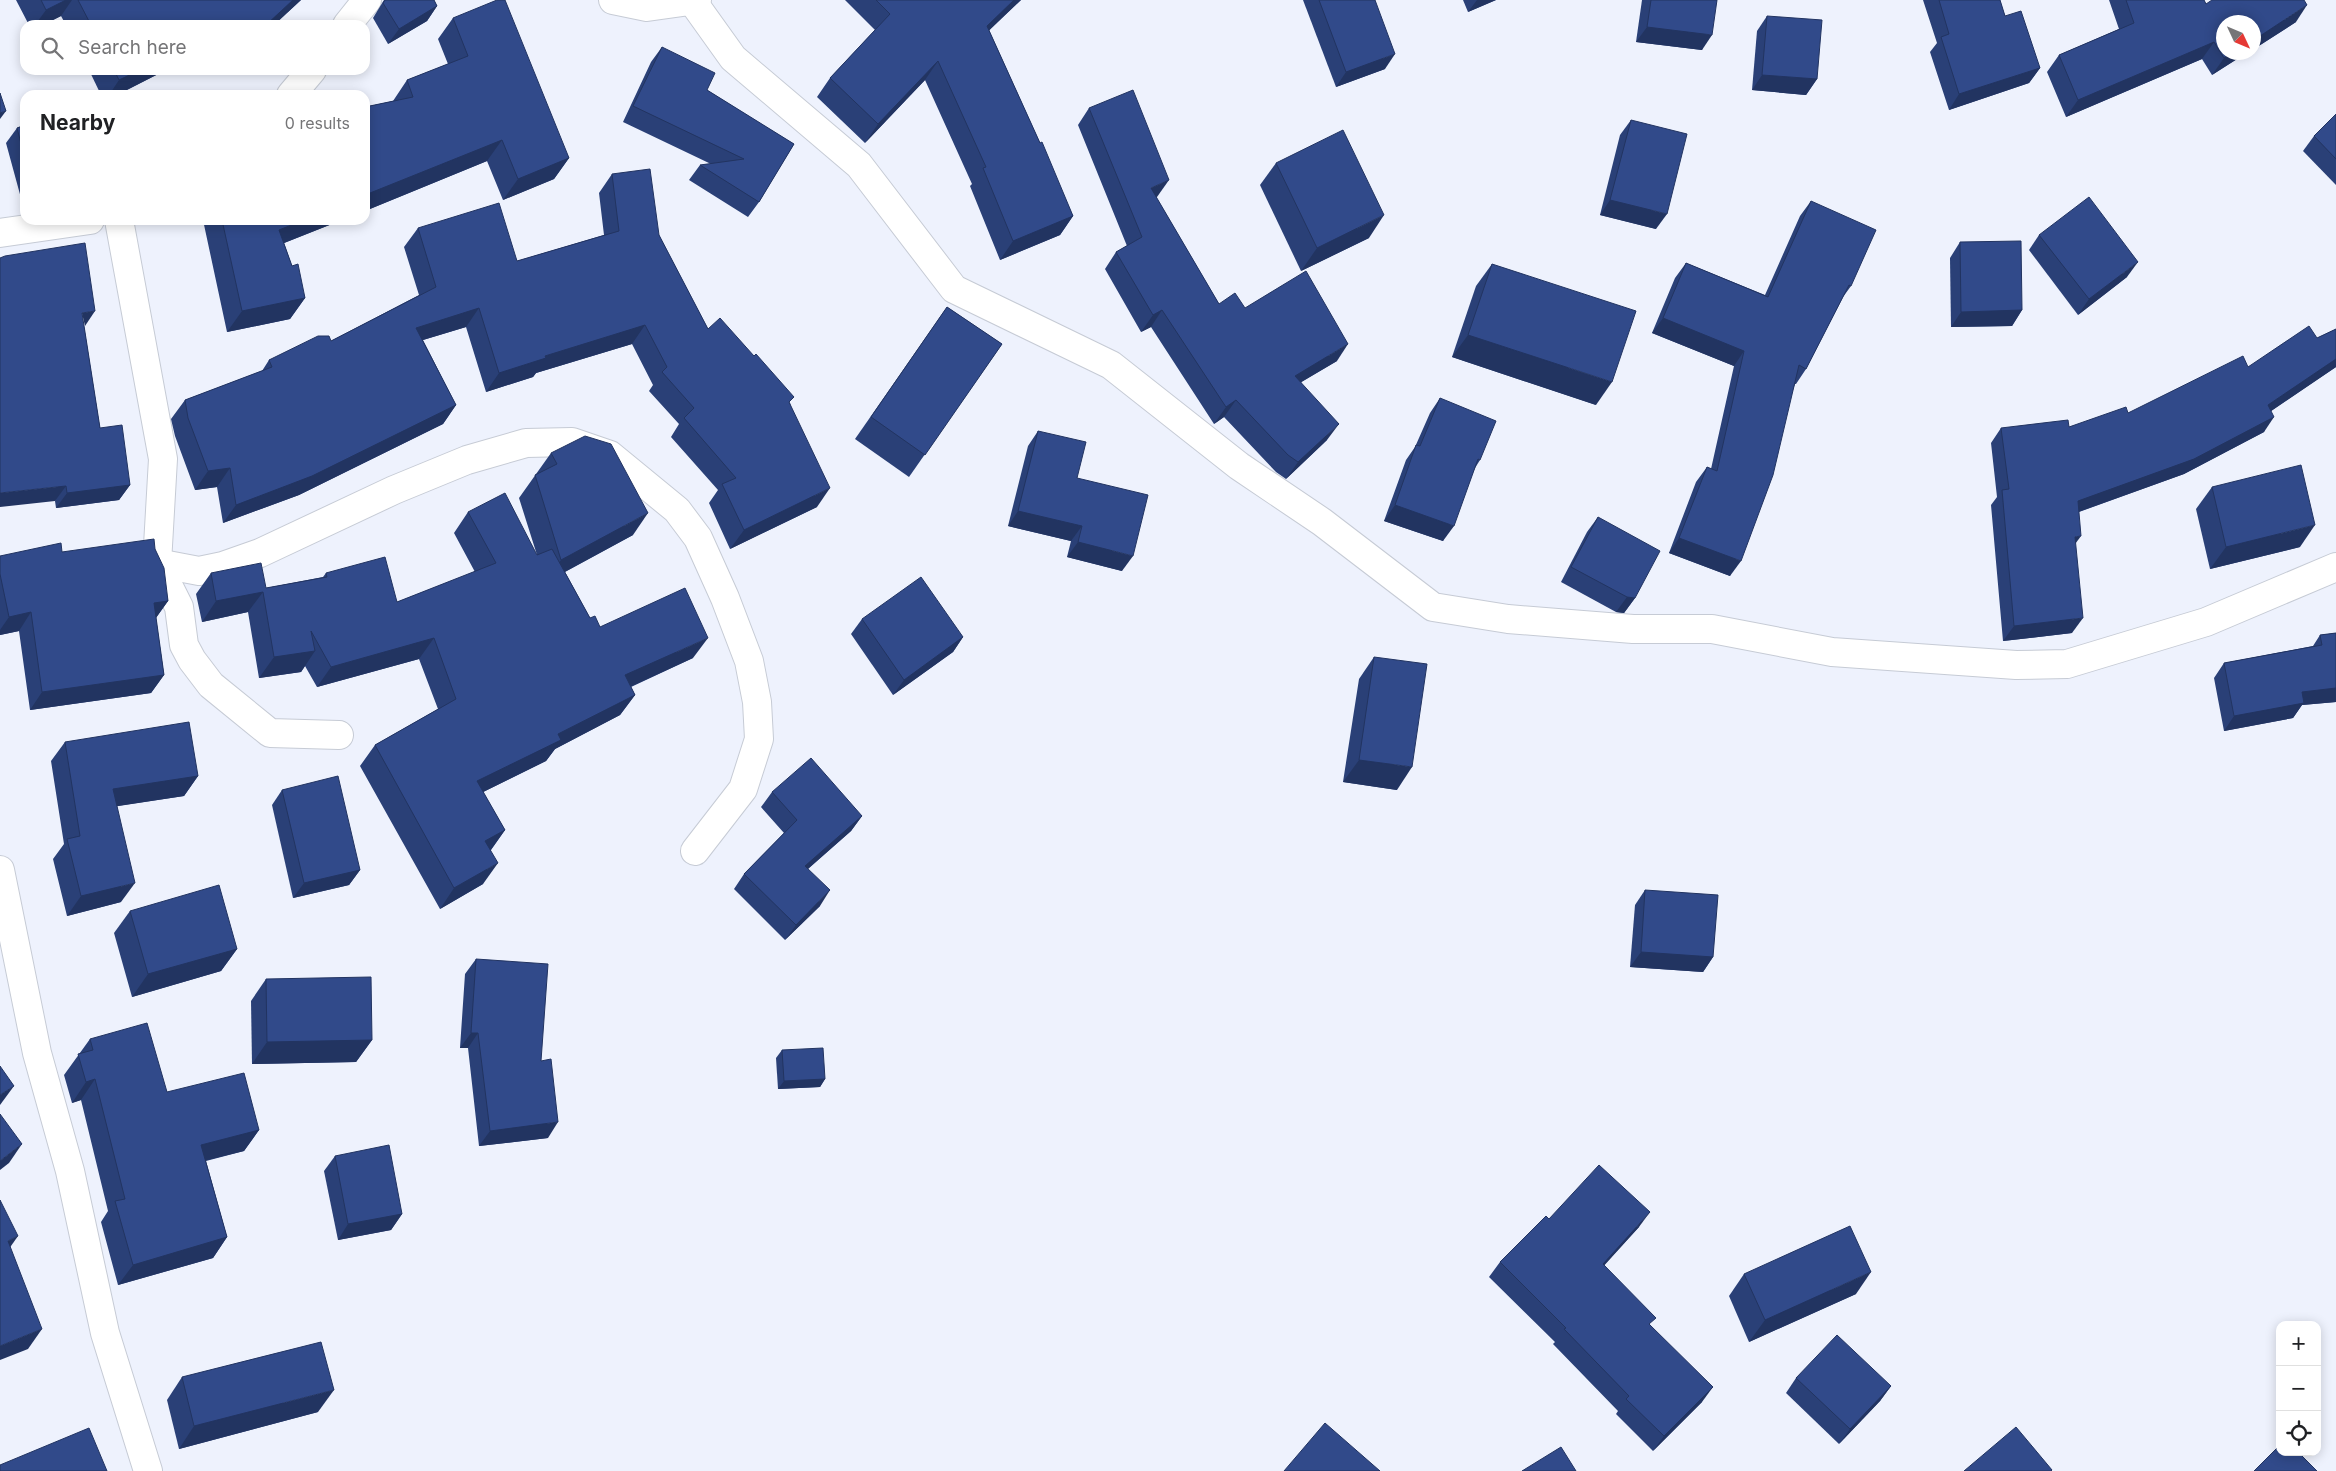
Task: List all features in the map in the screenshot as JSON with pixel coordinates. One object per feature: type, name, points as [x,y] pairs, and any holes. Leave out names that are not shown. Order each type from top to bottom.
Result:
[{"type":"street","points":[[351,20],[367,0]]},
{"type":"street","points":[[613,0],[647,7],[695,1],[733,58],[859,165],[954,289],[1111,365],[1239,466],[1322,522],[1433,607],[1508,619],[1624,628],[1712,629],[1841,653],[2016,666],[2067,664],[2206,622],[2336,567]]},
{"type":"street","points":[[295,90],[308,75]]},
{"type":"street","points":[[0,233],[55,225]]},
{"type":"street","points":[[120,225],[163,459],[157,563],[179,607],[184,645],[192,660],[212,686],[270,733],[339,736]]},
{"type":"street","points":[[157,563],[199,571],[222,566],[260,553],[394,490],[468,460],[526,443],[572,442],[610,455],[677,510],[698,538],[725,598],[749,661],[757,702],[759,739],[743,789],[695,851]]},
{"type":"street","points":[[0,870],[36,1053],[70,1171],[105,1333],[148,1471]]},
{"type":"building","points":[[41,0],[66,0],[46,10]]},
{"type":"building","points":[[78,0],[293,0],[271,20],[88,20]]},
{"type":"building","points":[[385,0],[434,0],[437,6],[399,29],[383,3]]},
{"type":"building","points":[[497,0],[505,0],[569,158],[518,179],[502,140],[370,193],[370,106],[413,97],[407,80],[468,56],[453,18]]},
{"type":"building","points":[[876,0],[1014,0],[987,26],[1040,143],[1042,142],[1073,216],[1013,241],[983,168],[986,167],[938,61],[878,124],[830,78],[890,14]]},
{"type":"building","points":[[1319,0],[1375,0],[1395,54],[1346,72]]},
{"type":"building","points":[[1651,0],[1717,0],[1712,35],[1647,27]]},
{"type":"building","points":[[1939,0],[2000,0],[2005,16],[2021,11],[2040,68],[1959,94],[1941,37],[1949,34]]},
{"type":"building","points":[[2126,0],[2204,0],[2206,4],[2212,0],[2304,0],[2307,5],[2261,35],[2261,15],[2216,15],[2216,45],[2214,42],[2078,100],[2059,55],[2134,23]]},
{"type":"building","points":[[1767,16],[1822,20],[1817,79],[1762,75]]},
{"type":"building","points":[[662,47],[715,73],[707,90],[794,144],[759,202],[700,165],[744,159],[633,106]]},
{"type":"building","points":[[116,75],[130,75],[119,80]]},
{"type":"building","points":[[1133,90],[1169,180],[1151,188],[1219,304],[1235,293],[1245,308],[1306,271],[1348,344],[1295,376],[1339,424],[1298,462],[1288,455],[1236,400],[1226,407],[1162,310],[1153,315],[1116,252],[1142,237],[1089,108]]},
{"type":"building","points":[[0,93],[6,111],[0,113]]},
{"type":"building","points":[[2336,114],[2336,159],[2314,136]]},
{"type":"building","points":[[1631,120],[1687,134],[1667,214],[1610,200]]},
{"type":"building","points":[[20,127],[20,140],[17,128]]},
{"type":"building","points":[[1343,130],[1384,215],[1317,248],[1276,163]]},
{"type":"building","points":[[650,169],[659,235],[708,329],[720,318],[754,356],[756,354],[794,397],[789,402],[830,488],[744,530],[722,484],[736,478],[684,418],[694,408],[662,372],[667,367],[645,325],[545,356],[546,358],[499,373],[479,308],[416,328],[456,405],[312,476],[236,505],[230,468],[208,471],[188,418],[185,400],[272,367],[269,360],[318,336],[329,336],[331,341],[436,287],[418,228],[499,203],[517,261],[619,231],[612,174]]},
{"type":"building","points":[[2089,197],[2138,262],[2089,299],[2039,235]]},
{"type":"building","points":[[1811,201],[1876,230],[1851,286],[1849,285],[1806,369],[1799,365],[1773,475],[1741,561],[1679,538],[1707,467],[1717,471],[1744,351],[1663,318],[1686,263],[1768,297]]},
{"type":"building","points":[[223,225],[292,225],[279,230],[292,266],[298,264],[305,298],[242,311]]},
{"type":"building","points":[[2021,241],[2022,310],[1961,312],[1960,242]]},
{"type":"building","points":[[85,243],[95,311],[82,313],[100,428],[122,425],[130,485],[67,493],[66,486],[0,493],[0,258]]},
{"type":"building","points":[[1492,264],[1636,311],[1612,382],[1468,335]]},
{"type":"building","points":[[947,307],[1002,344],[925,455],[871,417]]},
{"type":"building","points":[[2309,326],[2317,338],[2336,329],[2336,359],[2268,405],[2274,417],[2194,459],[2078,501],[2081,536],[2075,537],[2083,618],[2014,626],[2002,490],[2009,489],[2001,428],[2068,420],[2069,427],[2126,407],[2128,413],[2243,356],[2248,367]]},
{"type":"building","points":[[1440,398],[1496,421],[1480,460],[1478,459],[1454,526],[1395,505],[1416,445],[1420,446]]},
{"type":"building","points":[[1038,431],[1086,442],[1077,478],[1148,495],[1133,556],[1078,542],[1082,526],[1018,511]]},
{"type":"building","points":[[585,436],[611,444],[648,513],[561,560],[535,475],[557,464],[551,453]]},
{"type":"building","points":[[2301,465],[2315,525],[2226,547],[2212,487]]},
{"type":"building","points":[[505,493],[537,555],[552,549],[590,618],[595,616],[600,627],[685,588],[708,638],[625,675],[635,695],[558,734],[561,740],[477,781],[505,830],[485,841],[498,863],[454,888],[375,745],[456,699],[434,638],[331,667],[311,631],[315,651],[274,657],[263,592],[216,601],[211,573],[261,563],[266,588],[327,577],[326,573],[385,557],[397,602],[496,563],[468,512]]},
{"type":"building","points":[[1598,517],[1660,551],[1635,598],[1627,597],[1571,567]]},
{"type":"building","points":[[154,539],[155,549],[164,568],[168,601],[154,603],[164,675],[42,692],[31,612],[9,617],[0,574],[0,556],[61,543],[62,552]]},
{"type":"building","points":[[921,577],[963,637],[904,680],[862,619]]},
{"type":"building","points":[[2336,633],[2336,688],[2302,692],[2304,703],[2234,716],[2224,663],[2322,645],[2320,635]]},
{"type":"building","points":[[1374,657],[1427,664],[1412,767],[1359,760]]},
{"type":"building","points":[[189,722],[198,776],[113,789],[135,883],[81,896],[67,839],[80,836],[65,742]]},
{"type":"building","points":[[811,758],[862,816],[805,866],[830,890],[796,925],[744,874],[797,820],[772,792]]},
{"type":"building","points":[[338,776],[360,870],[304,883],[282,790]]},
{"type":"building","points":[[219,885],[237,949],[148,974],[130,911]]},
{"type":"building","points":[[1645,890],[1718,895],[1713,957],[1641,952]]},
{"type":"building","points":[[476,959],[548,964],[541,1061],[551,1059],[558,1122],[490,1131],[478,1033],[471,1033]]},
{"type":"building","points":[[371,977],[372,1040],[267,1042],[266,979]]},
{"type":"building","points":[[147,1023],[167,1092],[244,1073],[259,1130],[201,1145],[227,1237],[133,1265],[115,1201],[125,1199],[95,1079],[86,1082],[78,1054],[93,1050],[90,1039]]},
{"type":"building","points":[[823,1048],[825,1079],[784,1081],[782,1050]]},
{"type":"building","points":[[0,1066],[14,1086],[0,1095]]},
{"type":"building","points":[[0,1114],[22,1144],[0,1161]]},
{"type":"building","points":[[389,1145],[402,1214],[348,1224],[335,1156]]},
{"type":"building","points":[[1599,1165],[1650,1212],[1603,1264],[1656,1318],[1649,1324],[1713,1387],[1664,1436],[1626,1399],[1629,1396],[1564,1329],[1566,1328],[1500,1262],[1546,1216],[1549,1219]]},
{"type":"building","points":[[0,1200],[18,1236],[8,1241],[42,1329],[0,1346]]},
{"type":"building","points":[[1850,1226],[1871,1272],[1765,1320],[1744,1274]]},
{"type":"building","points":[[1837,1335],[1891,1386],[1850,1429],[1796,1378]]},
{"type":"building","points":[[321,1342],[334,1390],[194,1426],[182,1377]]},
{"type":"building","points":[[1325,1423],[1380,1471],[1284,1471]]},
{"type":"building","points":[[2016,1427],[2051,1471],[1964,1471]]},
{"type":"building","points":[[89,1428],[107,1471],[0,1471],[0,1465]]},
{"type":"building","points":[[1561,1447],[1576,1471],[1522,1471]]},
{"type":"building","points":[[2276,1449],[2276,1456],[2302,1456],[2317,1471],[2254,1471]]}]
